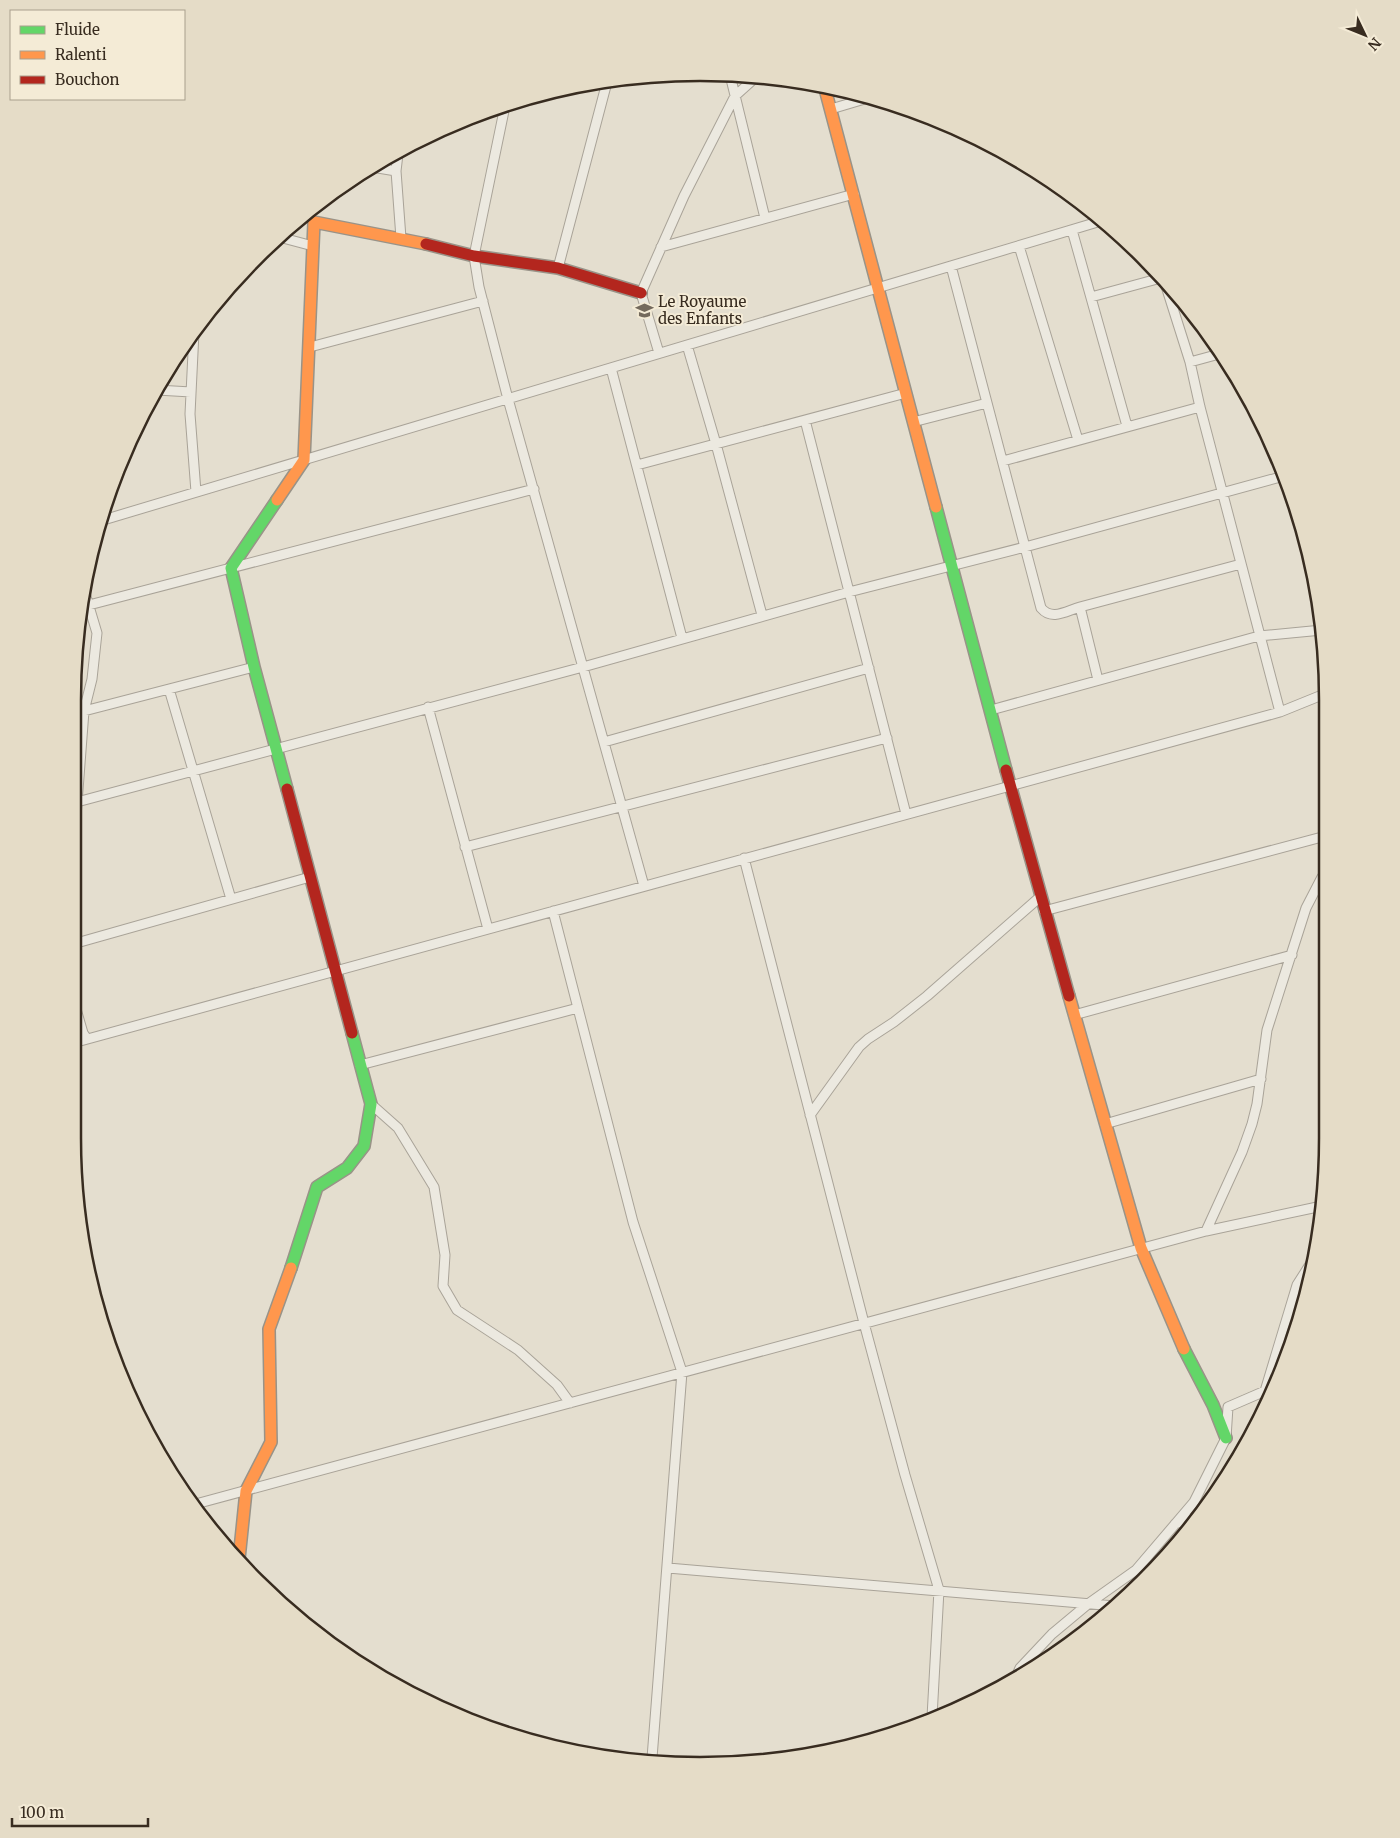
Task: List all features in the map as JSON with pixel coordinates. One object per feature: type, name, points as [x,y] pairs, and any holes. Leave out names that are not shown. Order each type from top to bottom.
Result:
[{"type":"street","points":[[732,83],[765,218]]},
{"type":"street","points":[[660,353],[641,293],[684,196],[735,96],[749,84]]},
{"type":"street","points":[[558,268],[605,89]]},
{"type":"street","points":[[827,94],[1040,897],[1141,1248],[1184,1348],[1214,1404],[1226,1438]]},
{"type":"street","points":[[831,109],[857,101]]},
{"type":"street","points":[[504,113],[474,256],[483,301],[508,399],[644,886]]},
{"type":"street","points":[[397,161],[396,171],[401,238]]},
{"type":"street","points":[[383,169],[396,171]]},
{"type":"street","points":[[661,247],[854,194]]},
{"type":"street","points":[[240,1551],[246,1491],[271,1442],[269,1329],[317,1188],[347,1168],[364,1146],[371,1104],[254,667],[231,568],[304,460],[314,222],[401,238],[474,256],[558,268],[641,293]]},
{"type":"street","points":[[109,518],[1094,223]]},
{"type":"street","points":[[1072,230],[1127,426]]},
{"type":"street","points":[[287,239],[313,246]]},
{"type":"street","points":[[1019,246],[1078,440]]},
{"type":"street","points":[[951,266],[1041,608],[1046,614],[1054,616],[1080,606],[1241,564]]},
{"type":"street","points":[[1091,297],[1154,280]]},
{"type":"street","points":[[1170,297],[1190,362],[1222,493],[1280,712]]},
{"type":"street","points":[[310,347],[483,301]]},
{"type":"street","points":[[193,345],[190,414],[196,492]]},
{"type":"street","points":[[687,345],[762,615]]},
{"type":"street","points":[[1190,362],[1214,356]]},
{"type":"street","points":[[611,368],[682,638]]},
{"type":"street","points":[[164,390],[191,392]]},
{"type":"street","points":[[637,465],[906,393]]},
{"type":"street","points":[[913,422],[987,404]]},
{"type":"street","points":[[1003,462],[1200,407]]},
{"type":"street","points":[[805,420],[906,814]]},
{"type":"street","points":[[81,801],[583,667],[762,615],[1277,478]]},
{"type":"street","points":[[89,605],[534,489]]},
{"type":"street","points":[[81,750],[84,711],[92,679],[97,633],[89,605]]},
{"type":"street","points":[[1080,606],[1098,680]]},
{"type":"street","points":[[991,710],[1259,636],[1314,631]]},
{"type":"street","points":[[84,711],[254,667]]},
{"type":"street","points":[[604,742],[869,668]]},
{"type":"street","points":[[169,688],[231,899]]},
{"type":"street","points":[[81,1041],[1280,712],[1319,696]]},
{"type":"street","points":[[428,707],[488,929]]},
{"type":"street","points":[[465,848],[887,738]]},
{"type":"street","points":[[1044,911],[1319,838]]},
{"type":"street","points":[[744,858],[864,1323],[905,1475],[939,1590],[932,1712]]},
{"type":"street","points":[[81,942],[310,877]]},
{"type":"street","points":[[1206,1230],[1247,1138],[1256,1111],[1267,1030],[1306,908],[1319,883]]},
{"type":"street","points":[[810,1115],[859,1048],[868,1039],[922,1000],[1040,897]]},
{"type":"street","points":[[553,911],[633,1222],[682,1372],[652,1754]]},
{"type":"street","points":[[1074,1015],[1292,955]]},
{"type":"street","points":[[360,1065],[578,1008]]},
{"type":"street","points":[[81,1026],[87,1039]]},
{"type":"street","points":[[1105,1124],[1261,1079]]},
{"type":"street","points":[[371,1104],[398,1128],[434,1187],[445,1255],[443,1286],[457,1310],[518,1350],[557,1385],[570,1403]]},
{"type":"street","points":[[200,1503],[1206,1230],[1314,1208]]},
{"type":"street","points":[[1022,1666],[1052,1634],[1088,1604],[1136,1570],[1194,1502],[1226,1438],[1228,1407],[1264,1391],[1297,1285],[1303,1275]]},
{"type":"street","points":[[1176,1524],[1187,1520]]},
{"type":"street","points":[[668,1568],[1105,1605]]},
{"type":"traffic: fast","points":[[277,500],[231,568],[254,667],[287,789]]},
{"type":"traffic: fast","points":[[936,507],[1006,770]]},
{"type":"traffic: fast","points":[[291,1268],[317,1187],[347,1168],[364,1146],[371,1104],[352,1033]]},
{"type":"traffic: fast","points":[[1184,1349],[1213,1405],[1226,1438]]},
{"type":"traffic: slow","points":[[826,94],[936,507]]},
{"type":"traffic: slow","points":[[277,500],[304,460],[314,222],[426,244]]},
{"type":"traffic: slow","points":[[1069,996],[1141,1248],[1184,1349]]},
{"type":"traffic: slow","points":[[240,1551],[246,1491],[271,1442],[269,1329],[291,1268]]},
{"type":"traffic: jam","points":[[426,244],[474,256],[558,268],[641,293]]},
{"type":"traffic: jam","points":[[1006,770],[1069,996]]},
{"type":"traffic: jam","points":[[287,789],[352,1033]]},
{"type":"place","name":"Le Royaume des Enfants","points":[[644,310]]}]
